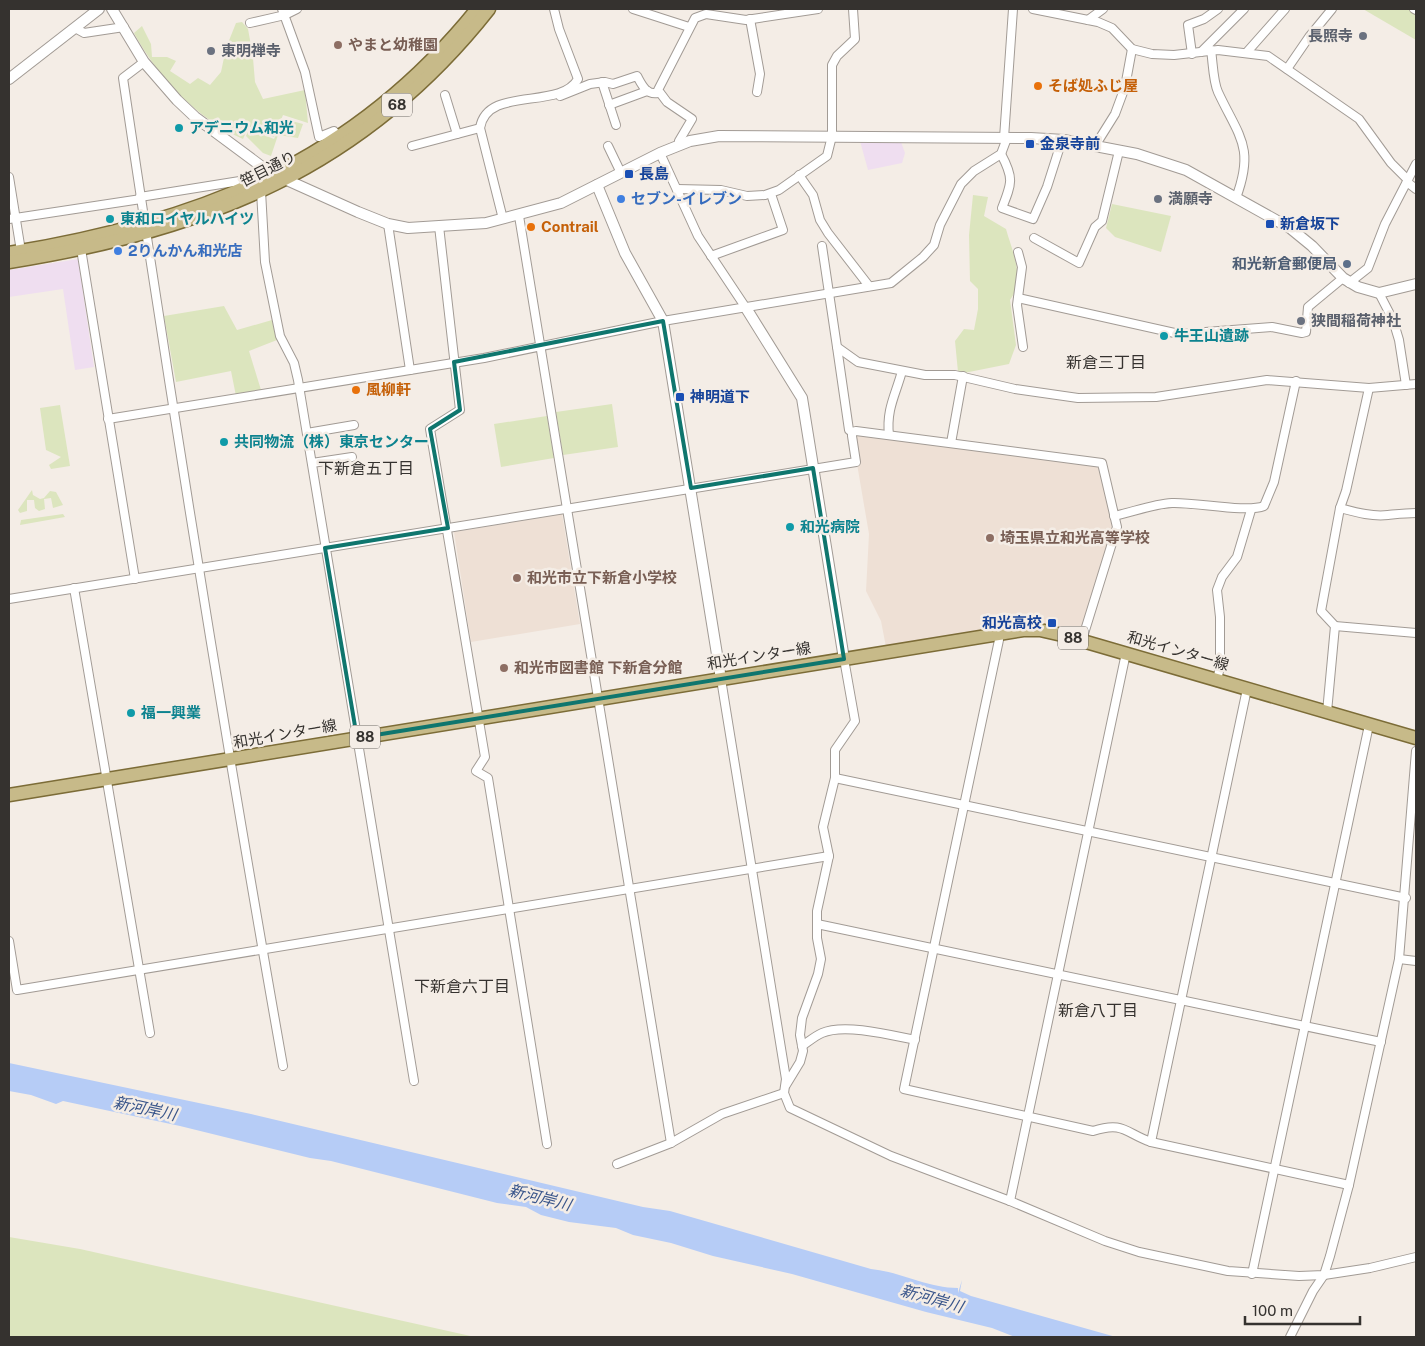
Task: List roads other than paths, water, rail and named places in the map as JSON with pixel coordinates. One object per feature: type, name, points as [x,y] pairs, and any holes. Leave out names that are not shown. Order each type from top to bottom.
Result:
[{"type":"main road","name":"笹目通り","points":[[281,177],[378,108],[412,80],[477,9]]},
{"type":"main road","name":"笹目通り","points":[[9,262],[81,250],[145,230],[210,213],[347,143],[395,107],[440,66],[489,9]]},
{"type":"main road","name":"笹目通り","points":[[15,252],[145,230]]},
{"type":"main road","name":"和光インター線","points":[[9,795],[998,634],[1040,630],[1082,640],[1416,738]]},
{"type":"street","points":[[9,80],[98,9]]},
{"type":"street","points":[[112,9],[144,62],[177,100],[195,117],[281,177],[388,224],[408,228],[473,225],[519,216],[561,203],[680,144],[719,136],[1062,140],[1119,151],[1186,170],[1301,235],[1346,280],[1379,293],[1416,284]]},
{"type":"street","points":[[250,23],[297,9]]},
{"type":"street","points":[[503,219],[480,128],[481,124],[497,106],[556,93],[575,84],[578,79],[558,28],[554,9]]},
{"type":"street","points":[[633,9],[689,27]]},
{"type":"street","points":[[658,93],[689,27],[696,18],[706,14],[750,19],[770,12],[818,9]]},
{"type":"street","points":[[676,189],[721,190],[757,196],[771,194],[827,156],[832,136],[832,65],[837,56],[855,39],[853,9]]},
{"type":"street","points":[[108,419],[410,370],[663,321],[891,283],[923,257],[934,245],[940,225],[961,184],[974,171],[1001,154],[1006,138],[1013,9]]},
{"type":"street","points":[[1034,9],[1065,12],[1112,28],[1132,49],[1159,54],[1196,53],[1211,50],[1246,52],[1268,56],[1359,119],[1391,163],[1416,189]]},
{"type":"street","points":[[1088,20],[1103,9]]},
{"type":"street","points":[[1196,53],[1188,25],[1204,19],[1218,9]]},
{"type":"street","points":[[1196,53],[1244,9]]},
{"type":"street","points":[[1246,52],[1286,9]]},
{"type":"street","points":[[1287,69],[1309,37],[1332,9]]},
{"type":"street","points":[[283,12],[305,72],[316,131],[319,137],[334,131],[338,137]]},
{"type":"street","points":[[750,19],[755,60],[760,74],[757,92]]},
{"type":"street","points":[[75,28],[84,33],[124,27]]},
{"type":"street","points":[[1095,146],[1115,114],[1125,86],[1132,49]]},
{"type":"street","points":[[1211,50],[1217,91],[1244,146],[1244,171],[1236,198]]},
{"type":"street","points":[[144,62],[122,78],[230,760],[283,1066]]},
{"type":"street","points":[[534,98],[549,99],[590,84],[602,82],[613,84],[637,76],[647,91]]},
{"type":"street","points":[[602,82],[616,125]]},
{"type":"street","points":[[609,105],[647,91],[658,93],[692,119],[679,141],[680,144]]},
{"type":"street","points":[[445,95],[457,134]]},
{"type":"street","points":[[412,146],[480,128]]},
{"type":"street","points":[[1001,154],[1008,168],[1012,183],[1002,208],[1033,219],[1047,187],[1062,140]]},
{"type":"street","points":[[608,146],[621,172]]},
{"type":"street","points":[[1034,238],[1079,263],[1095,227],[1102,221],[1119,151]]},
{"type":"street","points":[[617,1164],[671,1143],[722,1114],[785,1089],[800,1062],[803,1051],[800,1035],[802,1018],[818,974],[821,959],[817,911],[829,856],[823,827],[835,778],[835,750],[855,721],[802,398],[698,236],[660,153]]},
{"type":"street","points":[[1018,298],[1179,334],[1272,327],[1302,333],[1306,332],[1308,307],[1346,280],[1368,268],[1385,224],[1416,164]]},
{"type":"street","points":[[799,175],[813,195],[820,220],[828,233],[869,286]]},
{"type":"street","points":[[9,177],[15,252]]},
{"type":"street","points":[[12,218],[246,180],[260,187],[265,262],[280,336],[294,363],[299,388],[387,929],[414,1081]]},
{"type":"street","points":[[597,185],[625,253],[663,321],[752,868],[785,1089],[790,1108],[891,1156],[1010,1201],[1106,1241],[1139,1252],[1252,1274],[1299,1276],[1324,1275],[1416,1257]]},
{"type":"street","points":[[711,256],[783,230],[771,194]]},
{"type":"street","points":[[519,216],[566,509],[631,889],[671,1143]]},
{"type":"street","points":[[388,224],[410,370]]},
{"type":"street","points":[[439,226],[460,410],[430,429],[485,757],[476,771],[488,778],[547,1144]]},
{"type":"street","points":[[9,599],[856,462],[852,432],[849,430],[822,246]]},
{"type":"street","points":[[81,250],[135,578]]},
{"type":"street","points":[[1018,252],[1022,267],[1018,298],[1022,347]]},
{"type":"street","points":[[1379,293],[1392,320],[1398,340],[1406,385]]},
{"type":"street","points":[[837,347],[858,362],[924,375],[962,376],[1015,389],[1085,398],[1156,397],[1259,381],[1369,388],[1416,384]]},
{"type":"street","points":[[889,435],[888,424],[892,398],[902,371]]},
{"type":"street","points":[[951,443],[962,376]]},
{"type":"street","points":[[1114,516],[1172,503],[1238,506],[1251,510],[1264,506],[1270,496],[1296,382]]},
{"type":"street","points":[[1369,388],[1346,490],[1340,508],[1321,611],[1335,626],[1416,633]]},
{"type":"street","points":[[307,433],[354,425]]},
{"type":"street","points":[[852,432],[889,435],[1102,464],[1117,527],[1082,640]]},
{"type":"street","points":[[312,463],[352,457]]},
{"type":"street","points":[[1340,508],[1363,514],[1387,516],[1400,512],[1416,513]]},
{"type":"street","points":[[1217,680],[1220,667],[1220,617],[1217,590],[1219,583],[1237,557],[1251,510]]},
{"type":"street","points":[[74,588],[150,1033]]},
{"type":"street","points":[[1327,712],[1335,626]]},
{"type":"street","points":[[998,634],[999,640],[904,1089],[1093,1131],[1109,1125],[1123,1128],[1152,1142],[1349,1185]]},
{"type":"street","points":[[1010,1201],[1126,653]]},
{"type":"street","points":[[1152,1142],[1210,858],[1247,689]]},
{"type":"street","points":[[1252,1274],[1368,725]]},
{"type":"street","points":[[1290,1337],[1313,1291],[1324,1275],[1349,1185],[1399,959],[1415,795],[1416,751]]},
{"type":"street","points":[[835,778],[1406,898]]},
{"type":"street","points":[[9,941],[17,990],[829,856]]},
{"type":"street","points":[[817,924],[1381,1042]]},
{"type":"street","points":[[1399,959],[1416,961]]},
{"type":"street","points":[[802,1046],[823,1032],[844,1030],[867,1030],[915,1040]]},
{"type":"water","name":"新河岸川","points":[[9,1063],[251,1114],[643,1207],[670,1211],[871,1269],[893,1273],[925,1283],[958,1288],[958,1293],[962,1280],[960,1291],[971,1296],[1116,1337],[1015,1337],[992,1328],[926,1312],[792,1274],[633,1235],[616,1228],[569,1222],[541,1215],[526,1207],[497,1203],[331,1161],[310,1158],[180,1126],[63,1101],[56,1104],[31,1095],[9,1091]]},
{"type":"place","name":"長照寺","points":[[1363,36]]},
{"type":"place","name":"やまと幼稚園","points":[[338,45]]},
{"type":"place","name":"東明禅寺","points":[[211,51]]},
{"type":"place","name":"そば処ふじ屋","points":[[1038,86]]},
{"type":"place","name":"アデニウム和光","points":[[179,128]]},
{"type":"place","name":"金泉寺前","points":[[1030,144]]},
{"type":"place","name":"長島","points":[[629,174]]},
{"type":"place","name":"セブン-イレブン","points":[[621,199]]},
{"type":"place","name":"満願寺","points":[[1158,199]]},
{"type":"place","name":"東和ロイヤルハイツ","points":[[110,219]]},
{"type":"place","name":"新倉坂下","points":[[1270,224]]},
{"type":"place","name":"Contrail","points":[[531,227]]},
{"type":"place","name":"2りんかん和光店","points":[[118,251]]},
{"type":"place","name":"和光新倉郵便局","points":[[1347,264]]},
{"type":"place","name":"狭間稲荷神社","points":[[1301,321]]},
{"type":"place","name":"牛王山遺跡","points":[[1164,336]]},
{"type":"place","name":"風柳軒","points":[[356,390]]},
{"type":"place","name":"神明道下","points":[[680,397]]},
{"type":"place","name":"共同物流（株）東京センター","points":[[224,442]]},
{"type":"place","name":"和光病院","points":[[790,527]]},
{"type":"place","name":"埼玉県立和光高等学校","points":[[990,538]]},
{"type":"place","name":"和光市立下新倉小学校","points":[[517,578]]},
{"type":"place","name":"和光高校","points":[[1052,623]]},
{"type":"place","name":"和光市図書館 下新倉分館","points":[[504,668]]},
{"type":"place","name":"福一興業","points":[[131,713]]},
{"type":"district","name":"新倉三丁目","points":[[1106,362]]},
{"type":"district","name":"下新倉五丁目","points":[[366,468]]},
{"type":"district","name":"下新倉六丁目","points":[[462,986]]},
{"type":"district","name":"新倉八丁目","points":[[1098,1010]]}]
